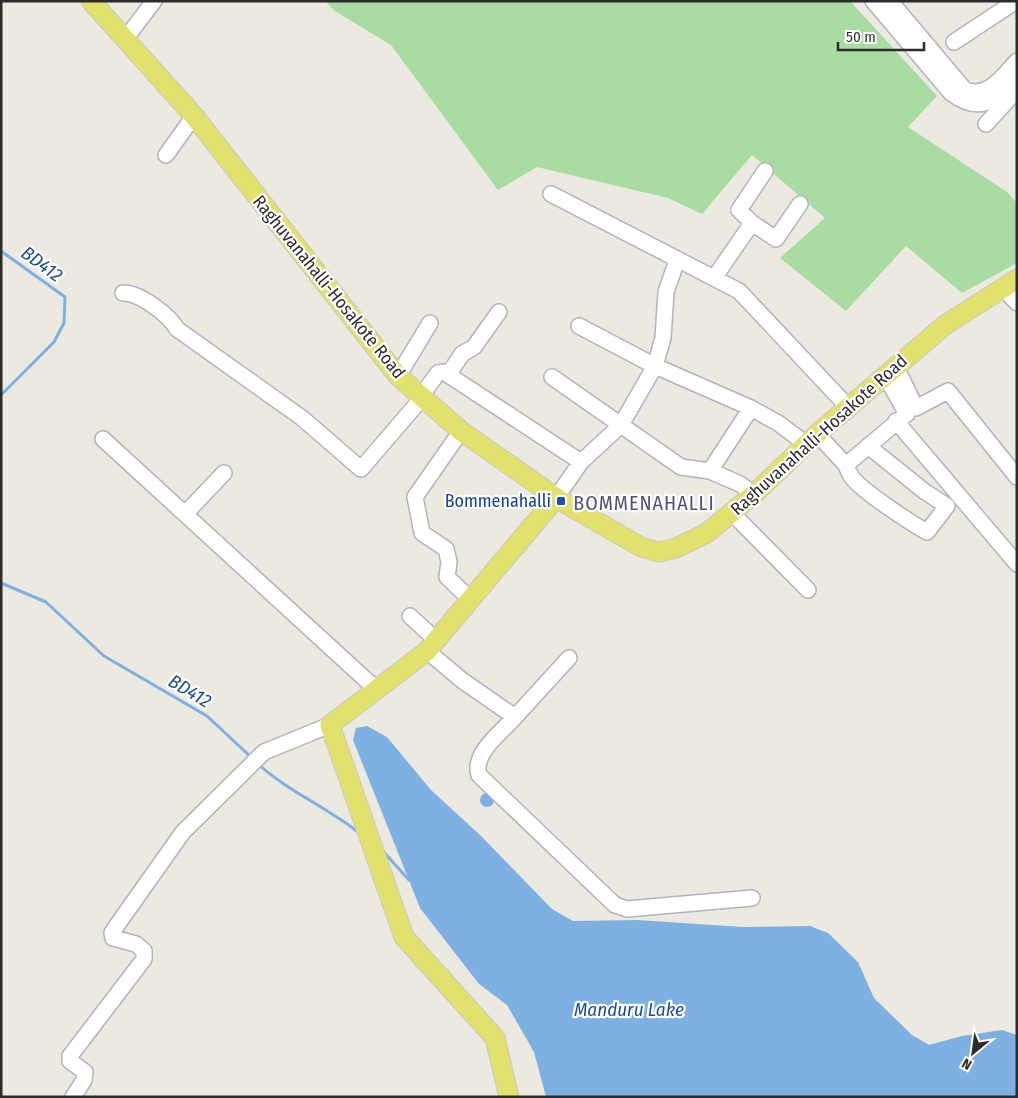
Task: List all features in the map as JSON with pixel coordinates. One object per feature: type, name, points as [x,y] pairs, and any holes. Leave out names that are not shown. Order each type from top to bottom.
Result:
[{"type":"main road","name":"Raghuvanahalli-Hosakote Road","points":[[91,1],[194,116],[398,376],[461,431],[556,498],[641,547],[659,552],[676,548],[707,533],[754,494],[848,407],[945,325],[1010,284]]},
{"type":"main road","points":[[509,1097],[494,1038],[404,937],[330,725],[377,690],[431,645],[556,498]]},
{"type":"street","points":[[126,38],[154,1]]},
{"type":"street","points":[[874,1],[951,93],[968,103],[978,99],[994,99],[1017,76]]},
{"type":"street","points":[[890,1],[965,90],[978,99]]},
{"type":"street","points":[[954,42],[1016,1]]},
{"type":"street","points":[[978,99],[1017,61]]},
{"type":"street","points":[[986,124],[1017,90]]},
{"type":"street","points":[[166,155],[194,116]]},
{"type":"street","points":[[765,171],[740,210],[752,223],[776,240],[800,204]]},
{"type":"street","points":[[551,194],[739,291],[848,407]]},
{"type":"street","points":[[714,278],[752,223]]},
{"type":"street","points":[[556,498],[581,462],[621,426],[655,366],[663,338],[666,292],[677,260]]},
{"type":"street","points":[[1010,284],[1017,303]]},
{"type":"street","points":[[123,293],[131,292],[163,313],[172,320],[177,329],[302,418],[361,469],[422,397],[438,373],[448,375],[581,462]]},
{"type":"street","points":[[448,375],[462,354],[474,347],[499,312]]},
{"type":"street","points":[[398,376],[430,322]]},
{"type":"street","points":[[579,326],[655,366],[751,408],[812,439],[846,465],[850,476],[859,484],[912,524],[928,532],[947,506],[924,491],[868,446]]},
{"type":"street","points":[[891,372],[906,414],[1017,564]]},
{"type":"street","points":[[552,377],[681,467],[710,471],[740,484],[754,494]]},
{"type":"street","points":[[846,465],[906,414],[948,391],[1017,477]]},
{"type":"street","points":[[710,471],[751,408]]},
{"type":"street","points":[[461,431],[415,497],[422,533],[446,549],[449,562],[447,577],[469,598]]},
{"type":"street","points":[[103,440],[377,690]]},
{"type":"street","points":[[185,514],[224,473]]},
{"type":"street","points":[[732,513],[808,590]]},
{"type":"street","points":[[410,616],[431,645],[463,681],[515,717]]},
{"type":"street","points":[[569,658],[480,756],[476,767],[479,775],[615,906],[627,909],[752,898]]},
{"type":"street","points":[[72,1097],[84,1080],[85,1072],[70,1061],[70,1056],[144,959],[144,951],[136,944],[113,938],[112,933],[115,928],[183,832],[264,752],[330,725]]},
{"type":"green space","points":[[325,1],[850,1],[937,96],[908,127],[1007,192],[1017,203],[1017,263],[962,293],[906,246],[846,311],[780,258],[825,218],[752,155],[702,214],[668,198],[537,167],[498,190],[391,45],[335,11]]},
{"type":"water","name":"Manduru Lake","points":[[367,726],[387,737],[431,790],[480,835],[552,909],[573,921],[637,920],[743,927],[810,926],[828,933],[858,962],[874,998],[912,1035],[929,1045],[962,1036],[1002,1030],[1017,1035],[1017,1097],[546,1097],[534,1052],[507,1005],[479,984],[420,908],[353,740],[356,728]]},
{"type":"water","points":[[484,793],[490,793],[494,800],[490,807],[484,807],[480,803],[480,797]]},
{"type":"waterway","name":"BD412","points":[[1,251],[65,297],[64,323],[54,342],[1,395]]},
{"type":"waterway","name":"BD412","points":[[1,583],[46,602],[104,656],[207,716],[252,758]]},
{"type":"waterway","name":"BD412","points":[[258,764],[270,774],[358,832]]},
{"type":"waterway","name":"BD412","points":[[381,849],[409,880]]},
{"type":"place","name":"Bommenahalli","points":[[561,501]]},
{"type":"district","name":"BOMMENAHALLI","points":[[644,503]]}]
